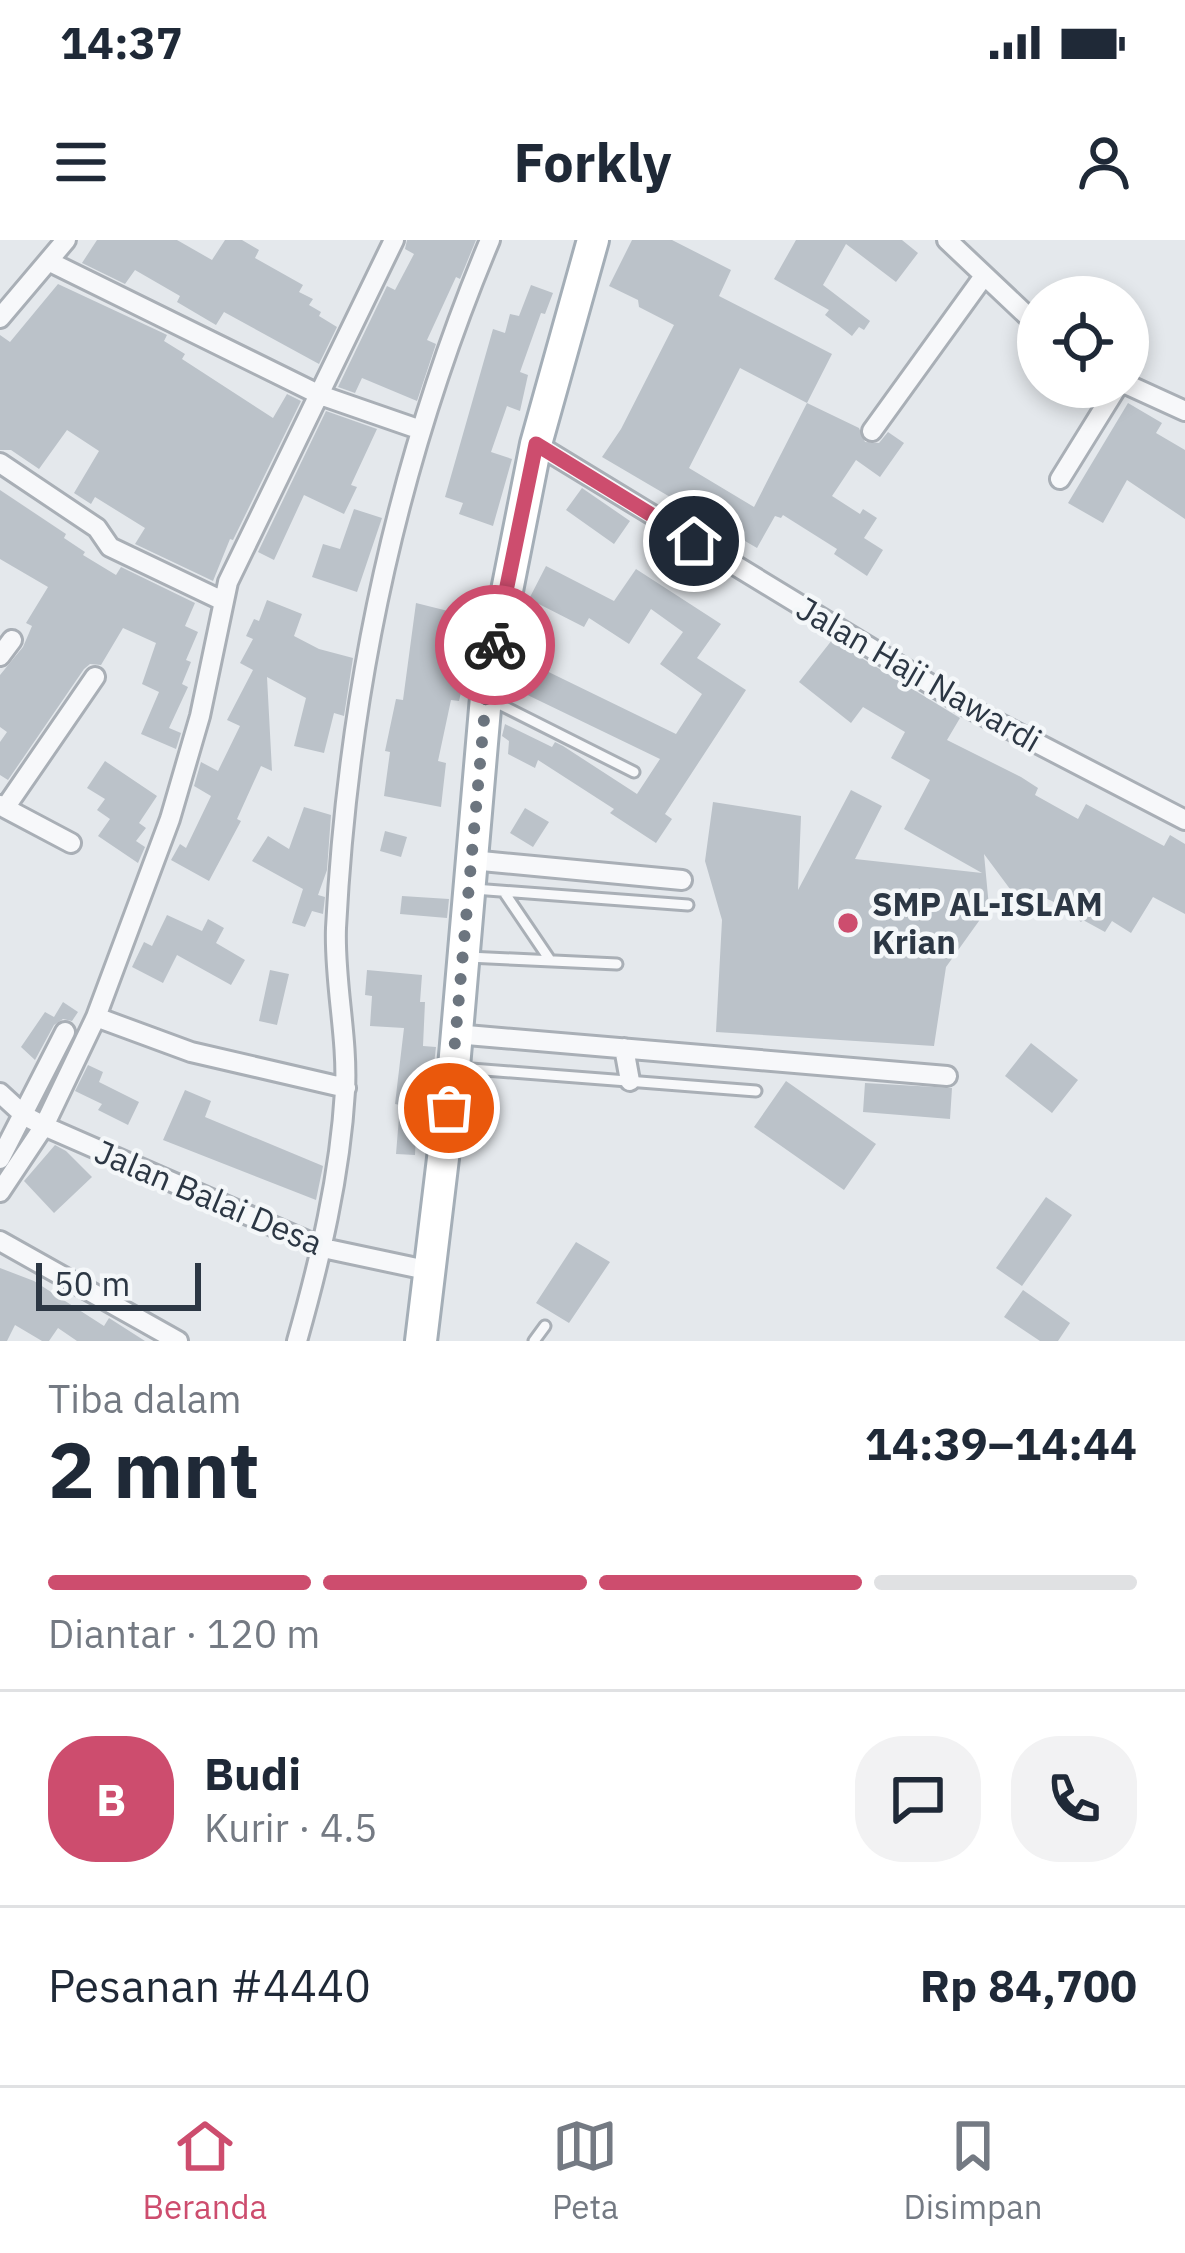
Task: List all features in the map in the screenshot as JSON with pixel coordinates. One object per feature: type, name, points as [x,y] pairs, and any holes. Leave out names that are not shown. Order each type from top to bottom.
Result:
[{"type":"main road","points":[[422,1341],[486,697],[536,444],[584,243]]},
{"type":"street","points":[[0,318],[66,240]]},
{"type":"street","points":[[0,1192],[44,1126],[96,1016],[170,819],[200,716],[223,601],[394,240]]},
{"type":"street","points":[[298,1341],[323,1248],[346,1088],[336,934],[348,769],[376,602],[453,328],[490,240]]},
{"type":"street","points":[[947,240],[1017,307]]},
{"type":"street","points":[[50,262],[320,395],[421,430]]},
{"type":"street","points":[[872,430],[984,276]]},
{"type":"street","points":[[1149,395],[1185,411]]},
{"type":"street","points":[[1060,478],[1104,408]]},
{"type":"street","name":"Jalan Haji Nawardi","points":[[536,444],[971,709],[1184,817]]},
{"type":"street","points":[[0,463],[97,528],[110,547],[223,601]]},
{"type":"street","points":[[71,844],[3,806],[95,677]]},
{"type":"street","points":[[470,874],[682,880]]},
{"type":"street","points":[[96,1016],[190,1052],[346,1088]]},
{"type":"street","points":[[0,1159],[64,1032]]},
{"type":"street","points":[[454,1049],[627,1063],[947,1076]]},
{"type":"street","name":"Jalan Balai Desa","points":[[0,1094],[44,1126],[323,1248],[431,1271]]},
{"type":"street","points":[[0,1240],[178,1341]]},
{"type":"lane","points":[[486,697],[634,772]]},
{"type":"lane","points":[[470,874],[504,892],[688,904]]},
{"type":"lane","points":[[504,892],[550,960]]},
{"type":"lane","points":[[463,957],[617,964]]},
{"type":"lane","points":[[454,1049],[627,1063],[756,1090]]},
{"type":"lane","points":[[534,1341],[545,1326]]},
{"type":"building","points":[[97,240],[177,240],[212,260],[225,240],[242,240],[259,250],[255,258],[303,285],[299,292],[313,299],[309,305],[337,327],[319,364],[224,312],[216,325],[177,302],[180,296],[135,270],[125,284],[82,263]]},
{"type":"building","points":[[407,240],[476,240],[427,340],[436,344],[417,401],[362,378],[355,393],[338,387],[387,286],[395,290],[414,254],[405,249]]},
{"type":"building","points":[[632,240],[672,240],[731,270],[719,296],[832,354],[807,403],[859,428],[865,442],[879,443],[888,432],[904,443],[880,477],[856,460],[832,496],[860,514],[863,509],[877,518],[864,538],[883,550],[867,576],[834,554],[837,549],[783,515],[775,516],[757,548],[602,457],[674,325],[609,286]],"holes":[[[740,368],[807,403],[754,507],[689,468]]]},
{"type":"building","points":[[796,240],[902,240],[918,253],[896,282],[846,244],[823,285],[870,321],[852,336],[825,315],[829,310],[774,279]]},
{"type":"building","points":[[58,284],[167,335],[164,341],[185,354],[182,359],[273,418],[287,394],[301,401],[213,581],[135,544],[145,528],[95,497],[91,504],[74,493],[99,451],[67,430],[39,469],[11,450],[0,450],[0,335],[10,342]]},
{"type":"building","points":[[531,285],[553,293],[520,372],[528,375],[520,411],[507,406],[491,452],[512,459],[493,526],[459,514],[463,503],[445,497],[493,329],[505,333],[510,314],[519,316]]},
{"type":"building","points":[[1125,408],[1136,408],[1162,423],[1156,433],[1185,450],[1185,519],[1127,480],[1103,523],[1068,503]]},
{"type":"building","points":[[326,411],[377,429],[351,485],[357,487],[344,514],[304,495],[274,560],[258,552]]},
{"type":"building","points":[[582,488],[630,521],[614,544],[566,510]]},
{"type":"building","points":[[0,490],[116,575],[121,567],[195,603],[185,626],[198,632],[186,660],[191,662],[182,684],[188,687],[169,728],[181,733],[176,749],[141,734],[159,692],[142,684],[156,643],[123,628],[101,665],[84,669],[8,780],[0,775],[0,742],[7,732],[0,727],[0,675],[23,647],[32,626],[26,623],[48,587],[0,559]]},
{"type":"building","points":[[354,509],[382,518],[357,592],[312,577],[323,544],[340,549]]},
{"type":"building","points":[[546,566],[614,601],[636,569],[721,624],[697,658],[746,690],[665,814],[672,819],[656,843],[610,813],[614,809],[538,760],[535,768],[508,754],[509,741],[502,736],[505,724],[552,747],[555,742],[563,746],[637,794],[660,759],[513,688],[526,661],[676,734],[702,694],[660,664],[683,632],[651,609],[629,644],[589,618],[584,627],[529,599]]},
{"type":"building","points":[[267,600],[302,614],[294,636],[353,658],[344,716],[334,713],[324,753],[294,746],[306,698],[267,677],[272,771],[261,766],[237,819],[241,821],[209,881],[171,860],[180,844],[186,848],[211,796],[194,786],[201,762],[218,771],[240,726],[227,720],[253,670],[240,663],[253,639],[246,636],[254,619],[259,621]]},
{"type":"building","points":[[416,603],[468,616],[463,636],[474,638],[459,701],[451,700],[438,761],[446,763],[441,807],[384,796],[390,752],[385,751],[396,699],[403,700]]},
{"type":"building","points":[[832,640],[960,718],[947,740],[1021,777],[1038,788],[1035,795],[1078,819],[1086,804],[1164,846],[1170,835],[1185,844],[1185,914],[1153,897],[1131,933],[1112,921],[1105,932],[1052,901],[1024,889],[1018,893],[1010,889],[984,854],[989,907],[946,967],[934,1046],[716,1032],[722,920],[705,861],[713,802],[801,816],[798,890],[851,790],[882,806],[855,859],[982,873],[904,829],[930,780],[891,758],[905,732],[863,707],[851,723],[799,682]]},
{"type":"building","points":[[105,761],[157,796],[139,823],[146,828],[136,841],[145,847],[138,863],[98,836],[110,819],[97,810],[105,799],[87,788]]},
{"type":"building","points":[[304,807],[331,815],[327,870],[318,895],[325,897],[323,914],[312,911],[305,927],[292,923],[303,889],[252,861],[268,836],[289,849]]},
{"type":"building","points":[[525,808],[549,822],[533,847],[510,833]]},
{"type":"building","points":[[385,831],[407,837],[401,857],[380,851]]},
{"type":"building","points":[[402,896],[449,899],[447,918],[400,914]]},
{"type":"building","points":[[167,915],[202,931],[208,919],[224,928],[216,943],[245,960],[231,985],[177,955],[163,983],[132,967],[144,942],[152,946]]},
{"type":"building","points":[[270,970],[289,974],[277,1025],[259,1021]]},
{"type":"building","points":[[367,970],[422,975],[423,1046],[436,1047],[426,1132],[416,1132],[415,1155],[396,1154],[400,1105],[395,1104],[404,1028],[370,1026],[372,996],[365,995]]},
{"type":"building","points":[[63,1002],[78,1012],[72,1021],[63,1019],[54,1025],[35,1060],[21,1047],[45,1012],[54,1017]]},
{"type":"building","points":[[1031,1043],[1078,1080],[1052,1113],[1005,1076]]},
{"type":"building","points":[[88,1065],[103,1072],[99,1082],[139,1102],[128,1125],[98,1110],[102,1104],[75,1091]]},
{"type":"building","points":[[786,1081],[876,1144],[844,1190],[754,1127]]},
{"type":"building","points":[[865,1083],[952,1088],[950,1119],[863,1112]]},
{"type":"building","points":[[185,1090],[211,1101],[205,1117],[323,1166],[316,1200],[163,1140]]},
{"type":"building","points":[[55,1145],[92,1177],[54,1213],[24,1181]]},
{"type":"building","points":[[1046,1197],[1072,1215],[1022,1286],[996,1268]]},
{"type":"building","points":[[576,1242],[610,1262],[569,1323],[536,1303]]},
{"type":"building","points":[[0,1268],[34,1281],[104,1326],[109,1318],[145,1341],[77,1341],[58,1328],[49,1341],[42,1341],[15,1325],[7,1341],[0,1341]]},
{"type":"building","points":[[1023,1290],[1070,1323],[1058,1341],[1040,1341],[1004,1317]]},
{"type":"way so far","points":[[449,1108],[486,697],[495,645]]},
{"type":"place","name":"SMP AL-ISLAM Krian","points":[[848,923]]},
{"type":"route","points":[[495,645],[536,444],[694,541]]}]
